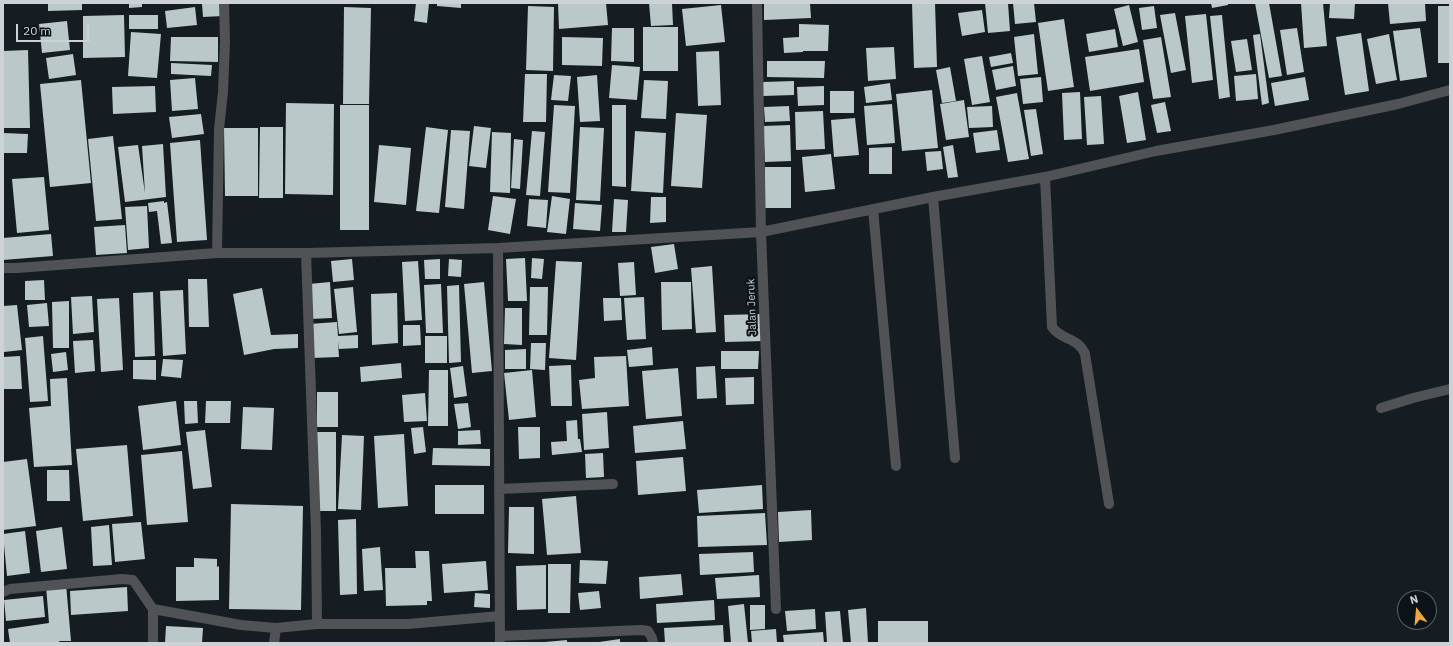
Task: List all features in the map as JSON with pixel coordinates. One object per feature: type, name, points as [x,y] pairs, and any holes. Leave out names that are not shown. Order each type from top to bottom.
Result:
[{"type":"street","points":[[217,253],[219,129],[223,92],[225,41],[224,3]]},
{"type":"street","name":"Jalan Jeruk","points":[[757,3],[761,232],[776,609]]},
{"type":"street","points":[[3,268],[217,253],[306,253],[498,248],[761,232],[933,197],[1045,177],[1156,150],[1274,130],[1398,104],[1450,90]]},
{"type":"street","points":[[1045,177],[1052,327],[1055,332],[1082,346],[1085,354],[1110,504]]},
{"type":"street","points":[[933,197],[955,458]]},
{"type":"street","points":[[873,209],[896,466]]},
{"type":"street","points":[[498,248],[500,640],[641,630],[648,631],[653,643]]},
{"type":"street","points":[[306,253],[316,532],[317,624]]},
{"type":"street","points":[[1381,408],[1450,389]]},
{"type":"street","points":[[500,489],[613,484]]},
{"type":"street","points":[[3,592],[10,589],[122,579],[134,580],[154,610],[153,643]]},
{"type":"street","points":[[154,610],[241,625],[276,628],[317,624],[408,624],[500,616]]},
{"type":"street","points":[[274,643],[276,628]]},
{"type":"building","points":[[48,3],[82,3],[82,10],[48,11]]},
{"type":"building","points":[[129,3],[142,3],[142,7],[129,8]]},
{"type":"building","points":[[222,3],[223,16],[203,17],[202,4]]},
{"type":"building","points":[[416,3],[429,3],[427,23],[414,21]]},
{"type":"building","points":[[437,3],[461,3],[461,8],[437,6]]},
{"type":"building","points":[[558,3],[606,3],[608,25],[559,29]]},
{"type":"building","points":[[649,3],[672,3],[673,25],[651,26]]},
{"type":"building","points":[[764,3],[810,3],[811,18],[764,20]]},
{"type":"building","points":[[912,3],[935,3],[937,67],[914,68]]},
{"type":"building","points":[[985,3],[1008,3],[1010,31],[988,33]]},
{"type":"building","points":[[1013,3],[1034,3],[1036,22],[1015,24]]},
{"type":"building","points":[[1211,3],[1228,3],[1228,5],[1212,8]]},
{"type":"building","points":[[1255,3],[1269,3],[1282,76],[1269,78]]},
{"type":"building","points":[[1301,3],[1323,3],[1327,46],[1304,48]]},
{"type":"building","points":[[1330,3],[1355,3],[1354,19],[1329,18]]},
{"type":"building","points":[[1388,3],[1425,3],[1426,21],[1390,24]]},
{"type":"building","points":[[721,5],[725,42],[686,46],[682,9]]},
{"type":"building","points":[[1129,5],[1138,42],[1123,46],[1114,9]]},
{"type":"building","points":[[528,6],[554,7],[553,71],[526,70]]},
{"type":"building","points":[[1154,6],[1157,28],[1142,30],[1139,8]]},
{"type":"building","points":[[1438,6],[1450,6],[1450,63],[1438,63]]},
{"type":"building","points":[[195,7],[197,25],[167,28],[165,11]]},
{"type":"building","points":[[344,7],[371,8],[369,104],[343,104]]},
{"type":"building","points":[[982,10],[985,32],[962,36],[958,13]]},
{"type":"building","points":[[1175,13],[1186,70],[1171,73],[1160,15]]},
{"type":"building","points":[[1206,14],[1213,80],[1192,83],[1185,16]]},
{"type":"building","points":[[124,15],[125,57],[83,58],[83,16]]},
{"type":"building","points":[[129,15],[158,15],[158,29],[129,29]]},
{"type":"building","points":[[1222,15],[1230,97],[1219,99],[1210,16]]},
{"type":"building","points":[[1064,19],[1074,87],[1048,91],[1038,23]]},
{"type":"building","points":[[67,21],[70,50],[42,53],[39,24]]},
{"type":"building","points":[[799,24],[829,25],[828,51],[784,53],[783,38],[799,37]]},
{"type":"building","points":[[643,27],[678,27],[678,71],[643,71]]},
{"type":"building","points":[[612,28],[634,28],[634,62],[611,61]]},
{"type":"building","points":[[1297,28],[1304,72],[1287,75],[1280,30]]},
{"type":"building","points":[[1420,28],[1427,77],[1400,81],[1393,31]]},
{"type":"building","points":[[1115,29],[1118,47],[1089,52],[1086,34]]},
{"type":"building","points":[[131,32],[161,34],[157,78],[128,76]]},
{"type":"building","points":[[1361,33],[1369,91],[1345,95],[1336,37]]},
{"type":"building","points":[[1034,34],[1038,74],[1018,76],[1014,37]]},
{"type":"building","points":[[1260,34],[1269,103],[1262,105],[1253,35]]},
{"type":"building","points":[[1389,34],[1397,80],[1376,84],[1367,39]]},
{"type":"building","points":[[171,37],[218,37],[218,62],[170,61]]},
{"type":"building","points":[[562,37],[603,38],[602,66],[562,65]]},
{"type":"building","points":[[1161,37],[1171,97],[1153,99],[1143,40]]},
{"type":"building","points":[[1247,39],[1252,70],[1236,72],[1231,41]]},
{"type":"building","points":[[894,47],[896,79],[868,81],[866,48]]},
{"type":"building","points":[[1139,49],[1144,82],[1090,91],[1085,57]]},
{"type":"building","points":[[28,50],[30,128],[3,128],[3,51]]},
{"type":"building","points":[[719,51],[721,105],[698,106],[696,52]]},
{"type":"building","points":[[1011,53],[1013,63],[991,67],[989,57]]},
{"type":"building","points":[[73,54],[76,75],[49,79],[46,58]]},
{"type":"building","points":[[982,56],[990,102],[972,105],[964,59]]},
{"type":"building","points":[[767,61],[825,61],[824,78],[767,77]]},
{"type":"building","points":[[171,63],[212,65],[211,76],[171,74]]},
{"type":"building","points":[[612,65],[640,67],[637,100],[609,98]]},
{"type":"building","points":[[1013,66],[1016,86],[996,90],[992,70]]},
{"type":"building","points":[[950,67],[956,101],[942,103],[936,70]]},
{"type":"building","points":[[525,74],[547,74],[546,122],[523,122]]},
{"type":"building","points":[[1256,74],[1258,99],[1236,101],[1234,76]]},
{"type":"building","points":[[554,75],[571,76],[568,101],[551,100]]},
{"type":"building","points":[[597,75],[600,121],[580,122],[577,77]]},
{"type":"building","points":[[1041,77],[1043,102],[1023,104],[1020,79]]},
{"type":"building","points":[[1305,77],[1309,100],[1275,106],[1271,83]]},
{"type":"building","points":[[195,78],[198,109],[172,111],[170,80]]},
{"type":"building","points":[[81,80],[91,183],[50,187],[40,84]]},
{"type":"building","points":[[644,80],[668,81],[666,119],[641,118]]},
{"type":"building","points":[[794,81],[794,95],[763,96],[763,82]]},
{"type":"building","points":[[890,83],[892,100],[866,103],[864,87]]},
{"type":"building","points":[[155,86],[156,112],[113,114],[112,87]]},
{"type":"building","points":[[824,86],[824,105],[798,106],[797,87]]},
{"type":"building","points":[[932,90],[938,148],[902,151],[896,94]]},
{"type":"building","points":[[830,91],[854,91],[854,113],[830,113]]},
{"type":"building","points":[[1080,92],[1082,139],[1064,140],[1062,93]]},
{"type":"building","points":[[1138,92],[1146,140],[1127,143],[1119,96]]},
{"type":"building","points":[[1017,93],[1029,159],[1008,162],[996,97]]},
{"type":"building","points":[[1101,96],[1104,144],[1087,145],[1084,97]]},
{"type":"building","points":[[964,100],[969,137],[946,140],[940,104]]},
{"type":"building","points":[[1165,102],[1171,131],[1157,133],[1151,105]]},
{"type":"building","points":[[286,103],[334,104],[333,195],[285,194]]},
{"type":"building","points":[[892,104],[895,143],[867,145],[864,106]]},
{"type":"building","points":[[340,105],[369,105],[369,230],[340,230]]},
{"type":"building","points":[[554,105],[575,106],[570,193],[548,192]]},
{"type":"building","points":[[612,105],[626,105],[626,187],[612,186]]},
{"type":"building","points":[[789,106],[790,121],[765,122],[764,107]]},
{"type":"building","points":[[992,106],[993,127],[969,128],[967,107]]},
{"type":"building","points":[[1036,109],[1043,154],[1031,156],[1024,110]]},
{"type":"building","points":[[823,111],[825,149],[796,150],[795,112]]},
{"type":"building","points":[[676,113],[707,115],[702,188],[671,186]]},
{"type":"building","points":[[201,114],[204,134],[172,138],[169,117]]},
{"type":"building","points":[[855,118],[859,155],[834,157],[831,120]]},
{"type":"building","points":[[790,125],[791,161],[765,162],[763,126]]},
{"type":"building","points":[[474,126],[491,128],[486,168],[469,166]]},
{"type":"building","points":[[260,127],[283,127],[283,198],[259,198]]},
{"type":"building","points":[[426,127],[448,130],[439,213],[416,211]]},
{"type":"building","points":[[580,127],[604,128],[600,201],[576,200]]},
{"type":"building","points":[[224,128],[258,128],[258,196],[225,196]]},
{"type":"building","points":[[451,130],[470,131],[464,209],[445,207]]},
{"type":"building","points":[[997,130],[1000,150],[976,153],[973,133]]},
{"type":"building","points":[[532,131],[545,132],[540,196],[526,195]]},
{"type":"building","points":[[635,131],[666,133],[663,193],[631,191]]},
{"type":"building","points":[[492,132],[511,133],[510,193],[490,192]]},
{"type":"building","points":[[3,133],[28,134],[27,153],[3,153]]},
{"type":"building","points":[[113,136],[122,219],[96,221],[88,139]]},
{"type":"building","points":[[514,139],[523,140],[520,189],[511,188]]},
{"type":"building","points":[[200,140],[207,240],[177,242],[170,143]]},
{"type":"building","points":[[163,144],[166,197],[125,202],[118,147],[138,145],[145,193],[142,146]]},
{"type":"building","points":[[379,145],[411,148],[406,205],[374,202]]},
{"type":"building","points":[[953,145],[958,177],[948,178],[943,147]]},
{"type":"building","points":[[892,147],[892,174],[869,174],[869,148]]},
{"type":"building","points":[[941,151],[943,169],[927,171],[925,152]]},
{"type":"building","points":[[831,154],[835,189],[805,192],[802,157]]},
{"type":"building","points":[[765,167],[791,167],[791,208],[765,208]]},
{"type":"building","points":[[44,177],[49,230],[17,233],[12,179]]},
{"type":"building","points":[[493,196],[516,199],[510,234],[488,230]]},
{"type":"building","points":[[552,196],[570,199],[566,234],[547,232]]},
{"type":"building","points":[[651,197],[666,197],[666,222],[650,223]]},
{"type":"building","points":[[529,199],[548,200],[546,228],[527,226]]},
{"type":"building","points":[[614,199],[628,200],[626,232],[612,232]]},
{"type":"building","points":[[164,201],[164,203],[167,202],[172,243],[161,244],[157,211],[149,212],[148,203]]},
{"type":"building","points":[[575,203],[602,205],[600,231],[573,229]]},
{"type":"building","points":[[147,206],[149,248],[128,250],[125,207]]},
{"type":"building","points":[[125,225],[127,253],[96,255],[94,227]]},
{"type":"building","points":[[51,234],[53,256],[3,260],[3,238]]},
{"type":"building","points":[[674,244],[678,269],[655,273],[651,247]]},
{"type":"building","points":[[525,258],[527,301],[508,301],[506,259]]},
{"type":"building","points":[[532,258],[544,259],[542,279],[531,278]]},
{"type":"building","points":[[352,259],[354,280],[333,282],[331,261]]},
{"type":"building","points":[[440,259],[440,279],[425,279],[424,260]]},
{"type":"building","points":[[449,259],[462,260],[461,277],[448,276]]},
{"type":"building","points":[[418,261],[422,320],[405,321],[402,262]]},
{"type":"building","points":[[556,261],[582,262],[576,360],[549,358]]},
{"type":"building","points":[[634,262],[636,295],[620,296],[618,263]]},
{"type":"building","points":[[712,266],[716,332],[696,333],[691,268]]},
{"type":"building","points":[[188,279],[207,279],[209,327],[189,327]]},
{"type":"building","points":[[44,280],[45,300],[25,300],[25,281]]},
{"type":"building","points":[[330,282],[332,318],[311,319],[309,284]]},
{"type":"building","points":[[484,282],[492,371],[472,373],[464,284]]},
{"type":"building","points":[[661,282],[691,282],[692,329],[662,330]]},
{"type":"building","points":[[441,284],[443,333],[426,333],[424,285]]},
{"type":"building","points":[[459,285],[461,362],[449,363],[447,286]]},
{"type":"building","points":[[353,287],[357,332],[339,334],[334,289]]},
{"type":"building","points":[[530,287],[548,287],[547,335],[529,335]]},
{"type":"building","points":[[262,288],[271,335],[298,334],[298,348],[274,349],[244,355],[233,294]]},
{"type":"building","points":[[183,290],[186,354],[163,356],[160,291]]},
{"type":"building","points":[[153,292],[155,356],[135,357],[133,293]]},
{"type":"building","points":[[397,293],[398,343],[372,345],[371,294]]},
{"type":"building","points":[[92,296],[94,332],[73,334],[71,297]]},
{"type":"building","points":[[644,297],[646,339],[627,340],[624,298]]},
{"type":"building","points":[[119,298],[123,370],[101,372],[97,299]]},
{"type":"building","points":[[603,298],[621,298],[622,320],[604,321]]},
{"type":"building","points":[[69,301],[69,348],[53,348],[52,302]]},
{"type":"building","points":[[47,303],[49,326],[29,327],[27,305]]},
{"type":"building","points":[[17,305],[22,350],[4,352],[3,306]]},
{"type":"building","points":[[505,308],[522,308],[522,345],[504,344]]},
{"type":"building","points":[[764,314],[765,341],[725,342],[724,315]]},
{"type":"building","points":[[337,322],[338,336],[358,335],[358,348],[339,349],[338,341],[339,357],[311,358],[309,324]]},
{"type":"building","points":[[403,325],[420,325],[421,345],[403,346]]},
{"type":"building","points":[[43,336],[48,401],[30,402],[25,338]]},
{"type":"building","points":[[425,336],[447,336],[447,363],[425,363]]},
{"type":"building","points":[[93,340],[95,371],[75,373],[73,341]]},
{"type":"building","points":[[531,343],[546,343],[545,370],[530,369]]},
{"type":"building","points":[[652,347],[653,365],[629,367],[627,350]]},
{"type":"building","points":[[526,349],[526,369],[505,369],[505,350]]},
{"type":"building","points":[[721,351],[759,351],[758,369],[721,369]]},
{"type":"building","points":[[66,352],[68,370],[53,372],[51,354]]},
{"type":"building","points":[[20,356],[22,389],[4,389],[3,357]]},
{"type":"building","points":[[626,356],[629,406],[582,409],[579,380],[595,378],[594,357]]},
{"type":"building","points":[[163,359],[183,360],[181,378],[161,376]]},
{"type":"building","points":[[133,360],[156,360],[156,380],[133,379]]},
{"type":"building","points":[[401,363],[402,378],[361,382],[360,367]]},
{"type":"building","points":[[571,365],[572,406],[551,406],[549,366]]},
{"type":"building","points":[[463,366],[467,396],[454,398],[450,368]]},
{"type":"building","points":[[715,366],[717,398],[697,399],[696,367]]},
{"type":"building","points":[[678,368],[682,416],[646,419],[642,371]]},
{"type":"building","points":[[429,370],[448,370],[448,426],[428,426]]},
{"type":"building","points":[[532,370],[536,417],[509,420],[504,373]]},
{"type":"building","points":[[754,377],[754,404],[726,405],[725,378]]},
{"type":"building","points":[[67,378],[72,465],[34,467],[29,408],[51,406],[50,379]]},
{"type":"building","points":[[317,392],[338,392],[338,427],[317,427]]},
{"type":"building","points":[[425,393],[427,421],[404,422],[402,395]]},
{"type":"building","points":[[176,401],[181,445],[143,450],[138,406]]},
{"type":"building","points":[[184,401],[197,401],[198,423],[185,424]]},
{"type":"building","points":[[206,401],[231,401],[230,423],[205,423]]},
{"type":"building","points":[[468,403],[471,427],[458,429],[454,404]]},
{"type":"building","points":[[243,407],[274,408],[272,450],[241,449]]},
{"type":"building","points":[[607,412],[609,448],[584,450],[582,414]]},
{"type":"building","points":[[577,420],[578,439],[580,439],[582,452],[552,455],[551,442],[567,441],[566,421]]},
{"type":"building","points":[[683,421],[686,449],[635,453],[633,426]]},
{"type":"building","points":[[423,427],[426,452],[414,454],[411,428]]},
{"type":"building","points":[[518,427],[540,427],[540,458],[519,459]]},
{"type":"building","points":[[205,430],[212,487],[193,489],[186,432]]},
{"type":"building","points":[[480,430],[481,444],[458,445],[458,431]]},
{"type":"building","points":[[316,432],[336,432],[336,511],[317,511]]},
{"type":"building","points":[[404,434],[408,506],[378,508],[374,436]]},
{"type":"building","points":[[342,435],[364,436],[361,510],[338,509]]},
{"type":"building","points":[[127,445],[133,516],[83,521],[76,449]]},
{"type":"building","points":[[433,448],[490,449],[490,466],[432,465]]},
{"type":"building","points":[[182,451],[188,522],[147,525],[141,455]]},
{"type":"building","points":[[603,453],[604,477],[586,478],[585,454]]},
{"type":"building","points":[[683,457],[686,491],[638,495],[636,461]]},
{"type":"building","points":[[27,459],[36,526],[3,530],[3,462]]},
{"type":"building","points":[[47,470],[69,470],[70,501],[47,501]]},
{"type":"building","points":[[435,485],[484,485],[484,514],[435,514]]},
{"type":"building","points":[[762,485],[763,509],[699,513],[697,490]]},
{"type":"building","points":[[576,496],[581,553],[547,555],[542,499]]},
{"type":"building","points":[[231,504],[303,506],[301,610],[229,609]]},
{"type":"building","points":[[509,507],[534,507],[534,554],[508,553]]},
{"type":"building","points":[[811,510],[812,540],[779,542],[778,512]]},
{"type":"building","points":[[765,513],[767,545],[698,547],[697,516]]},
{"type":"building","points":[[356,519],[357,594],[340,595],[338,520]]},
{"type":"building","points":[[141,522],[145,559],[115,562],[112,524]]},
{"type":"building","points":[[109,525],[112,565],[93,566],[91,527]]},
{"type":"building","points":[[62,527],[67,569],[41,572],[36,531]]},
{"type":"building","points":[[25,531],[30,573],[7,576],[3,534]]},
{"type":"building","points":[[380,547],[383,590],[364,591],[362,549]]},
{"type":"building","points":[[415,551],[429,551],[432,601],[427,601],[427,605],[386,606],[385,568],[416,568]]},
{"type":"building","points":[[753,552],[754,572],[700,575],[699,554]]},
{"type":"building","points":[[194,558],[217,559],[217,567],[219,566],[219,600],[176,601],[176,567],[194,567]]},
{"type":"building","points":[[580,560],[608,561],[606,584],[579,583]]},
{"type":"building","points":[[486,561],[488,590],[444,593],[442,564]]},
{"type":"building","points":[[548,564],[571,564],[570,613],[548,613]]},
{"type":"building","points":[[546,565],[546,609],[517,610],[516,566]]},
{"type":"building","points":[[681,574],[683,595],[640,599],[639,577]]},
{"type":"building","points":[[759,575],[760,597],[717,599],[715,578]]},
{"type":"building","points":[[66,584],[71,641],[59,641],[60,643],[10,643],[8,629],[49,623],[46,586]]},
{"type":"building","points":[[127,587],[128,611],[71,615],[70,591]]},
{"type":"building","points":[[599,591],[601,608],[580,610],[578,593]]},
{"type":"building","points":[[475,593],[490,594],[490,608],[474,607]]},
{"type":"building","points":[[43,596],[45,617],[6,621],[4,600]]},
{"type":"building","points":[[714,600],[715,620],[657,623],[656,604]]},
{"type":"building","points":[[744,604],[748,643],[731,643],[728,606]]},
{"type":"building","points":[[750,605],[765,605],[765,629],[750,630]]},
{"type":"building","points":[[866,608],[868,643],[851,643],[848,610]]},
{"type":"building","points":[[815,609],[816,629],[787,631],[785,611]]},
{"type":"building","points":[[840,611],[843,643],[827,643],[825,612]]},
{"type":"building","points":[[878,621],[928,621],[928,643],[878,643]]},
{"type":"building","points":[[723,625],[724,643],[665,643],[664,628]]},
{"type":"building","points":[[166,626],[203,628],[202,643],[165,643]]},
{"type":"building","points":[[776,629],[777,643],[752,643],[751,631]]},
{"type":"building","points":[[823,632],[824,643],[784,643],[783,635]]},
{"type":"building","points":[[620,639],[620,643],[599,643],[599,642]]},
{"type":"building","points":[[567,640],[567,643],[545,643],[545,642]]}]
